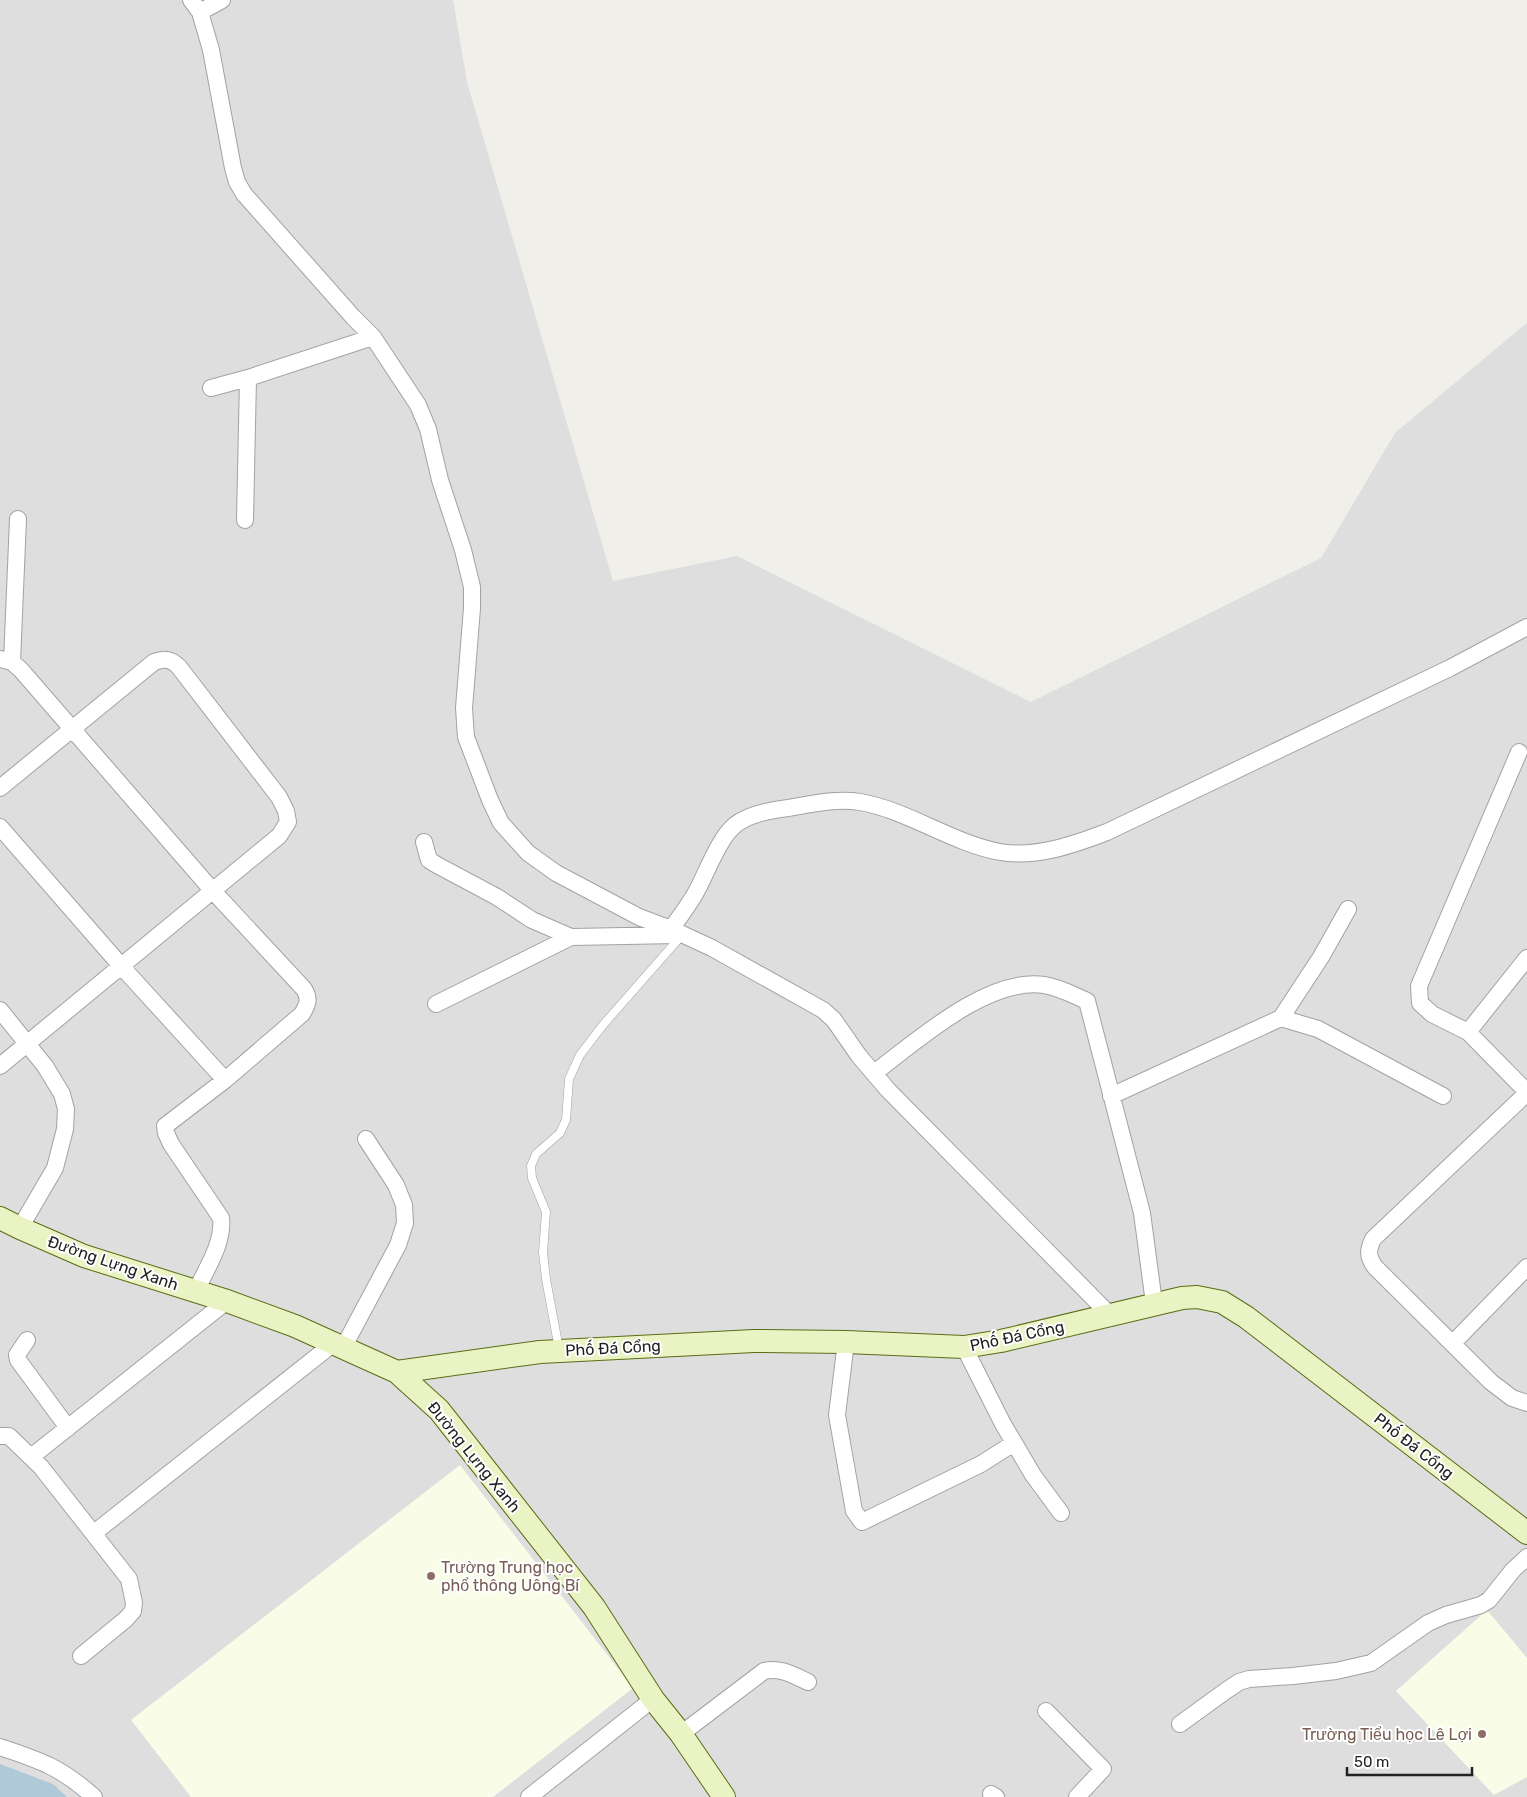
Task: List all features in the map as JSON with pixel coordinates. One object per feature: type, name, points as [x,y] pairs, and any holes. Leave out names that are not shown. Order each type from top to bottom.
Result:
[{"type":"street","points":[[222,0],[196,6],[211,50],[227,139],[237,182],[253,206],[373,337],[404,381],[425,421],[449,511],[469,570],[472,587],[464,708],[466,737],[501,823],[539,862],[556,873],[639,917],[712,948],[823,1010],[834,1020],[888,1090],[1110,1315]]},
{"type":"street","points":[[211,388],[248,378],[373,337]]},
{"type":"street","points":[[245,520],[248,378]]},
{"type":"street","points":[[18,519],[6,660],[22,670],[212,890],[304,989],[308,996],[308,1005],[302,1014],[225,1080],[165,1126],[166,1134],[171,1144],[221,1218],[222,1226],[216,1247],[196,1291]]},
{"type":"street","points":[[677,932],[723,840],[734,826],[745,819],[775,810],[802,805],[859,802],[882,808],[954,837],[1000,852],[1045,851],[1076,844],[1107,832],[1450,668],[1527,627]]},
{"type":"street","points":[[0,788],[154,662],[163,659],[172,660],[279,797],[286,811],[288,822],[279,836],[0,1066]]},
{"type":"street","points":[[1519,752],[1419,986],[1420,1003],[1432,1014],[1468,1032],[1527,1092],[1373,1239],[1368,1256],[1375,1267],[1491,1382],[1512,1398],[1527,1403]]},
{"type":"street","points":[[0,827],[122,967],[225,1080]]},
{"type":"street","points":[[424,842],[429,860],[496,897],[532,920],[571,937]]},
{"type":"street","points":[[1111,1096],[1281,1018],[1321,956],[1348,909]]},
{"type":"street","points":[[436,1004],[571,937],[677,932]]},
{"type":"street","points":[[1468,1032],[1527,958]]},
{"type":"street","points":[[874,1073],[965,1007],[1007,988],[1042,984],[1057,987],[1087,1001],[1142,1213],[1154,1303]]},
{"type":"street","points":[[0,1010],[28,1043],[62,1094],[66,1109],[65,1129],[56,1168],[20,1228]]},
{"type":"street","points":[[1281,1018],[1318,1029],[1442,1096]]},
{"type":"street","points":[[94,1534],[338,1345],[398,1245],[405,1223],[404,1205],[396,1185],[366,1139]]},
{"type":"street","name":"Đường Lựng Xanh","points":[[0,1218],[84,1256],[227,1301],[295,1326],[397,1372],[439,1410],[594,1607],[653,1699],[681,1734],[724,1797]]},
{"type":"street","points":[[1452,1343],[1527,1267]]},
{"type":"street","name":"Phố Đá Cổng","points":[[397,1372],[540,1352],[754,1341],[846,1342],[964,1347],[1002,1341],[1154,1303],[1182,1298],[1197,1298],[1222,1302],[1246,1317],[1527,1533]]},
{"type":"street","points":[[31,1457],[227,1301]]},
{"type":"street","points":[[27,1340],[17,1355],[18,1360],[68,1428]]},
{"type":"street","points":[[846,1342],[838,1415],[854,1511],[862,1522],[987,1460],[1014,1443]]},
{"type":"street","points":[[964,1347],[1002,1424],[1033,1475],[1062,1513]]},
{"type":"street","points":[[0,1436],[9,1436],[31,1457],[129,1579],[134,1602],[133,1610],[126,1619],[81,1656]]},
{"type":"street","points":[[1180,1724],[1233,1686],[1248,1679],[1319,1673],[1371,1663],[1436,1618],[1481,1606],[1489,1600],[1513,1570],[1527,1557]]},
{"type":"street","points":[[681,1734],[764,1671],[773,1669],[784,1671],[808,1682]]},
{"type":"street","points":[[529,1797],[653,1699]]},
{"type":"street","points":[[1046,1711],[1103,1769],[1077,1797]]},
{"type":"street","points":[[0,1746],[40,1760],[70,1776],[94,1797]]},
{"type":"lane","points":[[559,1351],[543,1252],[546,1212],[532,1178],[531,1166],[536,1154],[560,1132],[566,1120],[569,1079],[580,1056],[677,932]]},
{"type":"shaded area","points":[[0,0],[453,0],[467,82],[613,581],[737,556],[1031,702],[1321,558],[1395,433],[1527,323],[1527,1797],[0,1797]]},
{"type":"shaded area","name":"Trường Trung học phổ thông Uông Bí","points":[[460,1465],[633,1688],[493,1797],[191,1797],[131,1720]]},
{"type":"shaded area","name":"Trường Tiểu học Lê Lợi","points":[[1487,1610],[1527,1658],[1527,1777],[1494,1795],[1396,1691]]},
{"type":"water","points":[[0,1764],[53,1784],[67,1797],[0,1797]]},
{"type":"place","name":"Trường Trung học phổ thông Uông Bí","points":[[431,1576]]},
{"type":"place","name":"Trường Tiểu học Lê Lợi","points":[[1482,1734]]}]
